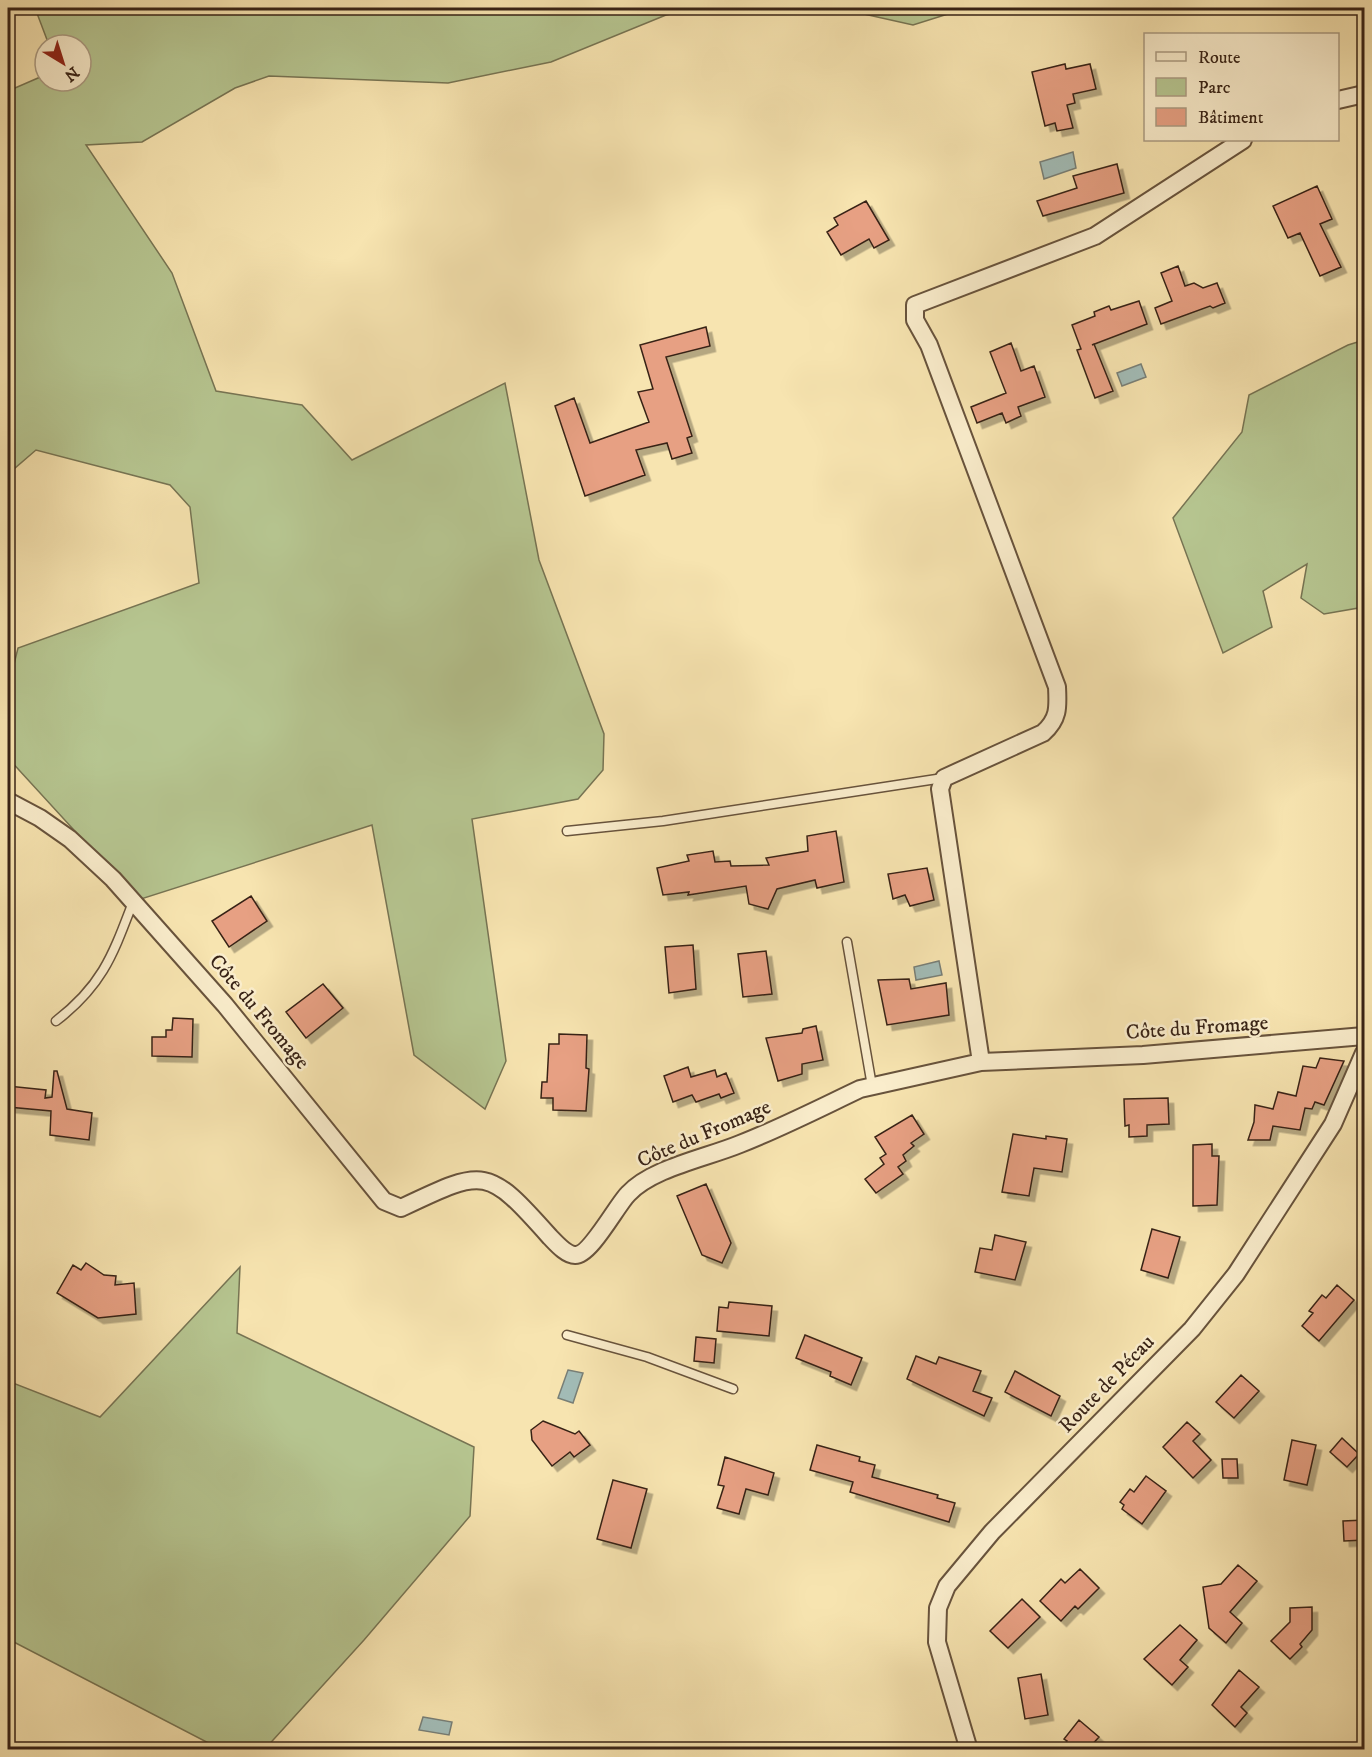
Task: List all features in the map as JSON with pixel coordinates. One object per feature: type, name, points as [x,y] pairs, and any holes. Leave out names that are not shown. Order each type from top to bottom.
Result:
[{"type":"street","points":[[1339,100],[1365,94]]},
{"type":"street","points":[[981,1062],[940,789],[944,778],[1043,733],[1053,724],[1058,711],[1057,687],[929,345],[915,320],[915,304],[1095,236],[1241,141]]},
{"type":"street","name":"Côte du Fromage","points":[[8,801],[40,818],[70,839],[133,901],[225,1005],[384,1201],[401,1208],[465,1179],[490,1181],[503,1187],[518,1200],[557,1245],[573,1255],[578,1255],[588,1248],[628,1193],[649,1178],[740,1144],[872,1086],[981,1062],[1155,1054],[1365,1036]]},
{"type":"street","name":"Route de Pécau","points":[[969,1749],[937,1642],[938,1608],[947,1586],[992,1532],[1192,1329],[1236,1274],[1333,1124],[1365,1053]]},
{"type":"lane","points":[[567,831],[663,821],[944,778]]},
{"type":"lane","points":[[56,1021],[95,986],[114,953],[133,901]]},
{"type":"lane","points":[[847,942],[872,1086]]},
{"type":"lane","points":[[567,1335],[647,1357],[733,1389]]},
{"type":"green space","points":[[35,8],[695,8],[666,15],[551,62],[448,83],[269,76],[235,88],[142,142],[86,145],[172,273],[216,391],[302,405],[352,460],[505,383],[539,560],[604,734],[603,770],[578,799],[472,819],[506,1061],[485,1109],[414,1055],[372,825],[138,900],[8,758],[8,688],[18,648],[199,583],[190,507],[170,485],[36,450],[8,474],[8,91],[33,80],[33,93],[93,93],[93,33],[44,33]]},
{"type":"green space","points":[[837,8],[967,8],[913,25]]},
{"type":"green space","points":[[1364,340],[1364,607],[1324,614],[1301,598],[1307,564],[1263,591],[1272,627],[1223,653],[1173,518],[1242,432],[1249,395],[1348,345]]},
{"type":"green space","points":[[240,1267],[237,1333],[474,1447],[470,1516],[364,1640],[264,1750],[220,1749],[8,1639],[8,1381],[100,1417]]},
{"type":"water","points":[[1073,152],[1076,168],[1044,179],[1040,162]]},
{"type":"water","points":[[1141,364],[1146,377],[1122,386],[1117,373]]},
{"type":"water","points":[[939,961],[942,975],[916,980],[914,967]]},
{"type":"water","points":[[568,1370],[583,1373],[573,1403],[558,1398]]},
{"type":"water","points":[[423,1717],[452,1722],[449,1735],[419,1730]]},
{"type":"building","points":[[1065,64],[1066,69],[1090,64],[1096,89],[1073,94],[1075,103],[1067,105],[1073,128],[1057,131],[1055,123],[1045,126],[1032,72]]},
{"type":"building","points":[[1117,164],[1124,193],[1043,216],[1037,201],[1077,188],[1073,176]]},
{"type":"building","points":[[1317,186],[1332,219],[1320,224],[1341,267],[1320,276],[1300,233],[1288,238],[1273,206]]},
{"type":"building","points":[[866,201],[889,240],[874,248],[869,239],[841,255],[827,232],[838,225],[834,218]]},
{"type":"building","points":[[1178,266],[1185,286],[1194,283],[1203,288],[1217,283],[1225,303],[1213,308],[1210,306],[1161,324],[1155,308],[1172,301],[1161,273]]},
{"type":"building","points":[[1139,301],[1147,324],[1094,344],[1113,391],[1095,398],[1077,350],[1081,349],[1072,325],[1095,316],[1094,312],[1109,306],[1111,310]]},
{"type":"building","points":[[706,327],[710,346],[666,357],[692,436],[687,438],[692,453],[672,459],[667,443],[636,450],[645,475],[585,496],[555,406],[574,398],[590,443],[649,422],[638,392],[653,389],[640,345]]},
{"type":"building","points":[[1011,343],[1021,371],[1034,366],[1045,397],[1018,407],[1021,416],[1006,423],[1002,413],[977,423],[971,407],[1006,393],[990,352]]},
{"type":"building","points":[[836,831],[844,882],[817,888],[815,880],[777,889],[768,909],[749,904],[746,886],[688,895],[689,892],[663,895],[657,868],[689,861],[687,855],[713,851],[715,862],[730,861],[731,866],[769,865],[766,858],[808,851],[807,836]]},
{"type":"building","points":[[927,868],[934,900],[910,906],[905,895],[893,899],[888,874]]},
{"type":"building","points":[[251,896],[267,921],[229,947],[212,921]]},
{"type":"building","points":[[693,945],[696,989],[669,993],[665,947]]},
{"type":"building","points":[[766,951],[772,994],[743,997],[738,954]]},
{"type":"building","points":[[909,979],[911,989],[946,983],[949,1015],[887,1025],[878,980]]},
{"type":"building","points":[[323,984],[343,1008],[306,1038],[286,1012]]},
{"type":"building","points":[[173,1018],[193,1019],[192,1057],[152,1056],[152,1037],[166,1037],[166,1030],[172,1030]]},
{"type":"building","points":[[816,1026],[823,1060],[802,1064],[802,1074],[778,1081],[766,1038],[802,1033],[803,1029]]},
{"type":"building","points":[[559,1034],[587,1035],[586,1068],[589,1069],[586,1111],[553,1110],[553,1098],[541,1098],[542,1082],[547,1082],[549,1044],[559,1044]]},
{"type":"building","points":[[1320,1058],[1344,1061],[1324,1105],[1315,1102],[1312,1109],[1305,1108],[1300,1130],[1273,1126],[1270,1140],[1248,1140],[1254,1122],[1255,1105],[1273,1109],[1278,1092],[1296,1096],[1303,1066],[1316,1068]]},
{"type":"building","points":[[688,1067],[691,1077],[715,1070],[717,1077],[726,1073],[734,1093],[721,1098],[719,1094],[696,1102],[692,1095],[673,1102],[664,1076]]},
{"type":"building","points":[[54,1071],[57,1071],[67,1109],[92,1113],[89,1140],[50,1135],[51,1111],[8,1107],[8,1086],[46,1090],[45,1098],[52,1097]]},
{"type":"building","points":[[1168,1098],[1169,1124],[1147,1125],[1147,1136],[1129,1137],[1129,1125],[1125,1126],[1124,1099]]},
{"type":"building","points":[[912,1115],[924,1134],[911,1143],[914,1146],[903,1155],[906,1161],[898,1167],[903,1174],[876,1193],[865,1179],[884,1164],[880,1158],[886,1154],[875,1137]]},
{"type":"building","points":[[1013,1134],[1046,1139],[1046,1136],[1067,1139],[1062,1172],[1034,1168],[1029,1196],[1002,1192]]},
{"type":"building","points":[[1212,1144],[1212,1156],[1219,1156],[1217,1205],[1193,1206],[1193,1145]]},
{"type":"building","points":[[706,1184],[731,1243],[722,1263],[702,1255],[677,1196]]},
{"type":"building","points":[[1152,1229],[1180,1237],[1168,1278],[1141,1270]]},
{"type":"building","points":[[995,1235],[1026,1242],[1015,1280],[975,1272],[980,1248],[992,1250]]},
{"type":"building","points":[[86,1263],[104,1275],[116,1276],[115,1285],[134,1283],[136,1314],[98,1318],[57,1293],[73,1265],[81,1270]]},
{"type":"building","points":[[1337,1285],[1354,1300],[1319,1341],[1302,1326],[1313,1313],[1309,1311],[1322,1295],[1326,1298]]},
{"type":"building","points":[[729,1302],[772,1306],[769,1336],[717,1331],[719,1307],[728,1308]]},
{"type":"building","points":[[805,1335],[862,1358],[851,1385],[830,1376],[831,1372],[796,1358]]},
{"type":"building","points":[[696,1337],[716,1339],[714,1363],[694,1361]]},
{"type":"building","points":[[916,1356],[936,1364],[939,1357],[981,1371],[973,1391],[992,1398],[984,1416],[907,1379]]},
{"type":"building","points":[[1015,1371],[1060,1396],[1051,1416],[1005,1392]]},
{"type":"building","points":[[1241,1375],[1259,1391],[1234,1418],[1216,1402]]},
{"type":"building","points":[[543,1421],[575,1434],[579,1431],[590,1445],[574,1457],[570,1452],[552,1466],[532,1440],[531,1430]]},
{"type":"building","points":[[1187,1422],[1200,1434],[1193,1441],[1211,1460],[1193,1478],[1163,1447]]},
{"type":"building","points":[[1342,1438],[1359,1454],[1347,1467],[1330,1452]]},
{"type":"building","points":[[1292,1440],[1316,1445],[1307,1485],[1284,1480]]},
{"type":"building","points":[[817,1445],[860,1457],[859,1461],[875,1465],[872,1477],[938,1495],[937,1498],[955,1503],[949,1522],[850,1492],[853,1482],[810,1470]]},
{"type":"building","points":[[725,1457],[774,1473],[768,1495],[746,1489],[739,1514],[717,1508],[724,1486],[718,1485]]},
{"type":"building","points":[[1222,1459],[1237,1459],[1238,1478],[1223,1478]]},
{"type":"building","points":[[1146,1476],[1166,1491],[1142,1524],[1122,1509],[1124,1505],[1120,1502],[1130,1489],[1134,1492]]},
{"type":"building","points":[[613,1480],[647,1489],[631,1548],[597,1539]]},
{"type":"building","points":[[1365,1520],[1365,1540],[1344,1541],[1343,1521]]},
{"type":"building","points":[[1238,1565],[1257,1581],[1230,1612],[1242,1623],[1226,1643],[1209,1628],[1203,1587],[1221,1584]]},
{"type":"building","points":[[1080,1569],[1099,1588],[1078,1609],[1075,1606],[1061,1621],[1040,1601],[1061,1579],[1065,1583]]},
{"type":"building","points":[[1022,1599],[1040,1617],[1008,1648],[990,1631]]},
{"type":"building","points":[[1312,1607],[1312,1630],[1300,1644],[1302,1647],[1290,1659],[1271,1641],[1290,1622],[1290,1608]]},
{"type":"building","points":[[1180,1625],[1197,1640],[1180,1660],[1188,1667],[1172,1685],[1144,1659]]},
{"type":"building","points":[[1239,1670],[1259,1687],[1241,1707],[1247,1713],[1235,1727],[1212,1705]]},
{"type":"building","points":[[1041,1674],[1048,1715],[1025,1719],[1018,1678]]},
{"type":"building","points":[[1079,1720],[1099,1737],[1088,1749],[1060,1749],[1067,1741],[1064,1739]]}]
